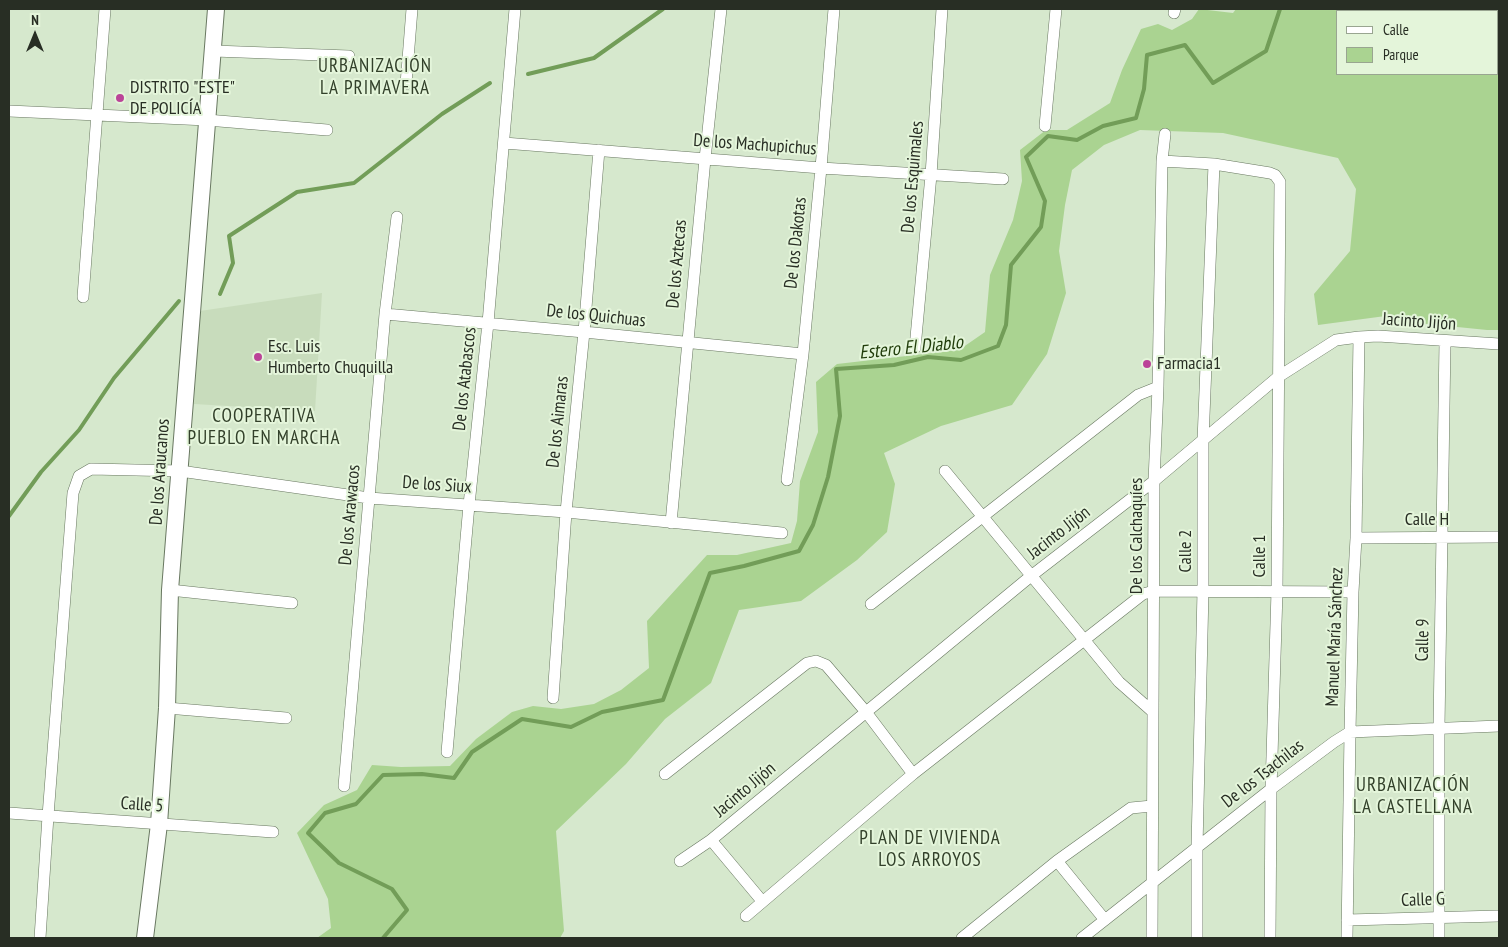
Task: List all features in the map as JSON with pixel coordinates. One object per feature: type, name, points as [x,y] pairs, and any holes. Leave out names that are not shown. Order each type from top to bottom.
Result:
[{"type":"street","points":[[83,297],[105,9]]},
{"type":"street","name":"De los Araucanos","points":[[145,938],[159,824],[167,708],[170,590],[216,9]]},
{"type":"street","points":[[406,84],[412,9]]},
{"type":"street","name":"De los Atabascos","points":[[447,752],[469,505],[488,323],[515,9]]},
{"type":"street","name":"De los Aztecas","points":[[671,523],[705,159],[722,9]]},
{"type":"street","name":"De los Dakotas","points":[[787,480],[803,354],[834,9]]},
{"type":"street","name":"De los Esquimales","points":[[915,348],[931,175],[942,9]]},
{"type":"street","points":[[1045,126],[1056,9]]},
{"type":"street","points":[[214,50],[350,56]]},
{"type":"street","points":[[9,111],[207,120],[327,130]]},
{"type":"street","name":"De los Calchaquíes","points":[[1152,938],[1154,481],[1158,387],[1162,161],[1165,134]]},
{"type":"street","name":"De los Machupichus","points":[[504,143],[821,168],[1003,179]]},
{"type":"street","name":"De los Aimaras","points":[[553,698],[566,512],[584,332],[599,150]]},
{"type":"street","points":[[1162,161],[1214,164]]},
{"type":"street","name":"Calle 1","points":[[1214,164],[1270,172],[1276,175],[1280,182],[1277,591],[1271,789],[1270,938]]},
{"type":"street","name":"Calle 2","points":[[1197,938],[1197,848],[1204,591],[1203,441],[1214,164]]},
{"type":"street","name":"De los Arawacos","points":[[344,786],[386,314],[397,217]]},
{"type":"street","name":"De los Quichuas","points":[[386,314],[803,354]]},
{"type":"street","name":"Jacinto Jijón","points":[[680,861],[711,840],[1031,576],[1203,441],[1278,377],[1336,340],[1359,336],[1378,336],[1445,342],[1499,344]]},
{"type":"street","name":"Manuel María Sánchez","points":[[1347,938],[1359,336]]},
{"type":"street","name":"Calle 9","points":[[1439,938],[1439,728],[1445,342]]},
{"type":"street","points":[[871,604],[1138,395],[1158,387]]},
{"type":"street","name":"De los Siux","points":[[48,816],[73,493],[79,476],[91,469],[180,470],[369,498],[566,512],[782,533]]},
{"type":"street","points":[[945,472],[1119,682],[1153,712]]},
{"type":"street","name":"Calle H","points":[[1356,538],[1499,537]]},
{"type":"street","points":[[170,590],[292,603]]},
{"type":"street","points":[[746,916],[913,774],[1143,594],[1154,590],[1353,592]]},
{"type":"street","points":[[665,774],[807,663],[816,661],[826,665],[866,712],[913,774]]},
{"type":"street","points":[[167,708],[286,718]]},
{"type":"street","points":[[1350,732],[1499,726]]},
{"type":"street","name":"De los Tsachilas","points":[[1082,938],[1271,789],[1350,732]]},
{"type":"street","points":[[962,938],[1057,861],[1131,808],[1152,806]]},
{"type":"street","name":"Calle 5","points":[[9,813],[273,832]]},
{"type":"street","points":[[40,938],[48,816]]},
{"type":"street","points":[[711,840],[762,901]]},
{"type":"street","points":[[1057,861],[1105,920]]},
{"type":"street","name":"Calle G","points":[[1347,920],[1499,916]]},
{"type":"shaded area","name":"Esc. Luis Humberto Chuquilla","points":[[322,293],[315,411],[194,404],[200,311]]},
{"type":"green space","points":[[1199,9],[1233,13],[1236,9],[1451,9],[1336,10],[1336,75],[1498,75],[1499,69],[1499,330],[1408,322],[1393,315],[1318,325],[1314,294],[1350,251],[1356,189],[1338,158],[1223,133],[1140,130],[1104,145],[1072,170],[1059,251],[1066,293],[1047,354],[1012,405],[941,426],[884,453],[895,484],[887,532],[857,560],[801,601],[739,610],[711,683],[665,719],[626,764],[556,831],[564,931],[560,938],[317,938],[331,928],[328,899],[297,833],[324,805],[357,790],[372,765],[401,767],[450,766],[476,739],[512,712],[533,706],[561,709],[594,704],[621,690],[649,668],[647,621],[707,555],[737,555],[791,543],[797,521],[800,481],[818,432],[816,382],[837,364],[959,350],[985,332],[990,275],[1013,220],[1022,181],[1020,150],[1046,130],[1067,130],[1110,103],[1122,70],[1141,29],[1158,24],[1172,30],[1192,19]]},
{"type":"waterway","points":[[528,74],[594,58],[663,9]]},
{"type":"waterway","name":"Estero El Diablo","points":[[383,938],[407,910],[392,889],[339,863],[308,833],[325,813],[356,804],[383,775],[422,774],[454,778],[472,752],[522,719],[571,727],[602,712],[663,700],[710,573],[799,551],[813,525],[828,477],[840,416],[836,369],[894,365],[928,357],[961,360],[998,346],[1006,325],[1011,265],[1041,227],[1045,201],[1026,157],[1048,136],[1077,140],[1103,126],[1136,118],[1144,89],[1147,55],[1185,45],[1213,83],[1266,51],[1280,9]]},
{"type":"waterway","points":[[220,294],[233,263],[229,236],[297,192],[354,183],[442,114],[490,83]]},
{"type":"waterway","points":[[9,516],[41,472],[79,430],[114,378],[179,301]]},
{"type":"place","name":"DISTRITO \"ESTE\" DE POLICÍA","points":[[120,98]]},
{"type":"place","name":"Esc. Luis Humberto Chuquilla","points":[[258,357]]},
{"type":"place","name":"Farmacia1","points":[[1147,364]]},
{"type":"district","name":"URBANIZACIÓN LA PRIMAVERA","points":[[375,78]]},
{"type":"district","name":"COOPERATIVA PUEBLO EN MARCHA","points":[[264,428]]},
{"type":"district","name":"URBANIZACIÓN LA CASTELLANA","points":[[1413,797]]},
{"type":"district","name":"PLAN DE VIVIENDA LOS ARROYOS","points":[[930,850]]}]
